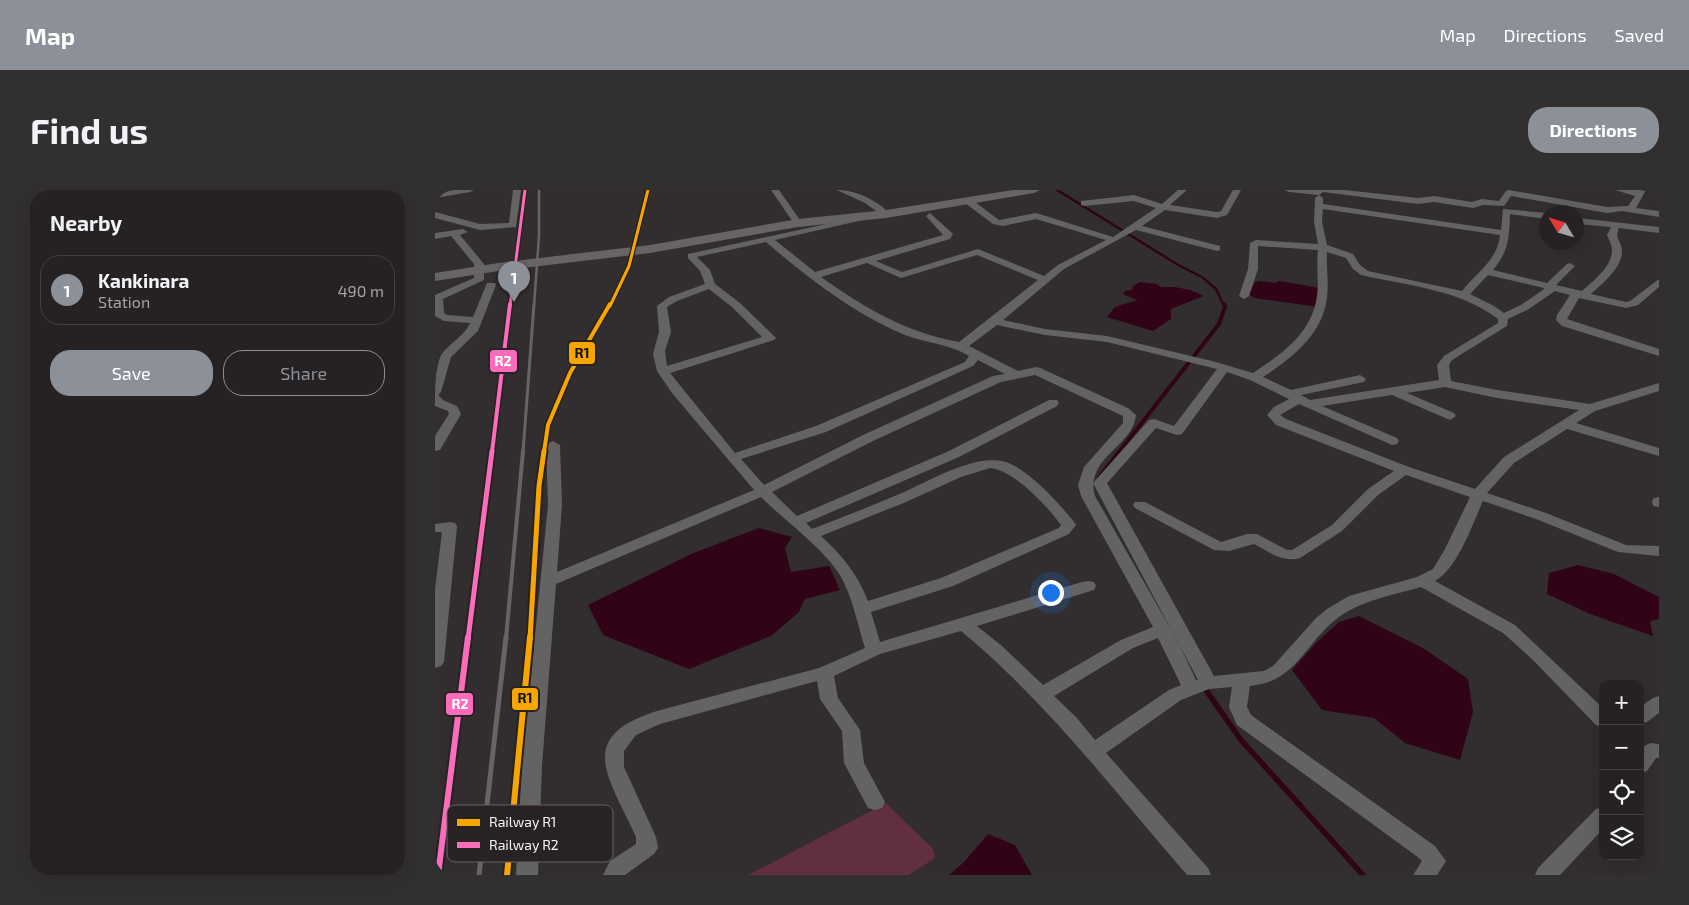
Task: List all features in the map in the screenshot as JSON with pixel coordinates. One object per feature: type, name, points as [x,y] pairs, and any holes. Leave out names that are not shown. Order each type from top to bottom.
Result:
[{"type":"main road","points":[[435,277],[505,266],[650,249],[798,223],[866,217],[1035,190]]},
{"type":"street","points":[[435,195],[470,190]]},
{"type":"street","points":[[435,236],[513,225],[517,190]]},
{"type":"street","points":[[775,190],[798,223]]},
{"type":"street","points":[[841,190],[868,201],[886,214]]},
{"type":"street","points":[[1120,190],[1138,199]]},
{"type":"street","points":[[961,346],[1071,261],[1125,234],[1166,205],[1183,190]]},
{"type":"street","points":[[1084,203],[1123,198],[1138,199],[1212,215],[1221,214],[1237,190]]},
{"type":"street","points":[[1289,190],[1322,191],[1418,201],[1434,199],[1473,205],[1482,202],[1501,204],[1509,193]]},
{"type":"street","points":[[1499,190],[1612,210],[1619,208],[1631,209],[1659,214]]},
{"type":"street","points":[[1619,190],[1641,192],[1631,209]]},
{"type":"street","points":[[1143,191],[1166,205]]},
{"type":"street","points":[[1254,377],[1297,348],[1314,321],[1322,299],[1323,248],[1318,222],[1322,191]]},
{"type":"street","points":[[968,201],[996,222],[1003,223],[1036,216],[1125,234],[1217,248]]},
{"type":"street","points":[[1319,206],[1381,213],[1426,222],[1505,233]]},
{"type":"street","points":[[1464,295],[1501,253],[1505,242],[1506,211],[1539,215]]},
{"type":"street","points":[[435,215],[471,226],[490,228]]},
{"type":"street","points":[[813,276],[947,237],[948,234],[930,216]]},
{"type":"street","points":[[663,371],[770,338],[710,284],[705,268],[691,256],[866,217]]},
{"type":"street","points":[[1584,222],[1657,230],[1659,242]]},
{"type":"street","points":[[1616,226],[1612,235],[1617,248],[1615,259],[1610,267],[1579,295],[1562,315],[1561,320],[1566,324],[1659,353]]},
{"type":"street","points":[[453,234],[479,264],[479,280],[435,298],[439,300],[439,314],[444,318],[476,320]]},
{"type":"street","points":[[769,239],[813,276],[889,323],[930,341],[961,346],[975,355],[1017,374]]},
{"type":"street","points":[[1244,296],[1253,269],[1253,245],[1256,243],[1323,248],[1350,256],[1356,267],[1365,273],[1464,295],[1490,308],[1503,318]]},
{"type":"street","points":[[867,260],[901,275],[978,252],[1046,280]]},
{"type":"street","points":[[1503,318],[1525,307],[1550,287],[1570,266]]},
{"type":"street","points":[[1485,271],[1579,295],[1630,305],[1659,282]]},
{"type":"street","points":[[710,284],[673,299],[662,306],[665,333],[658,351],[663,371],[732,458],[763,491],[843,568],[852,583],[874,650]]},
{"type":"street","points":[[435,392],[446,356],[469,335],[491,285]]},
{"type":"street","points":[[1445,383],[1443,365],[1448,358],[1500,328],[1503,324],[1503,318]]},
{"type":"street","points":[[995,321],[1045,332],[1107,339],[1191,359],[1254,377],[1392,441]]},
{"type":"street","points":[[732,458],[797,438],[839,422],[969,364],[975,355]]},
{"type":"street","points":[[550,580],[763,491],[868,438],[997,379],[1032,371],[1041,372],[1124,411],[1130,416],[1177,431],[1224,368]]},
{"type":"street","points":[[1360,379],[1299,399],[1278,410],[1273,415],[1281,422],[1404,470],[1541,516],[1623,549],[1651,548],[1659,552]]},
{"type":"street","points":[[1299,399],[1393,391],[1445,383],[1497,394],[1591,408]]},
{"type":"street","points":[[1094,750],[1175,695],[1199,685],[1269,676],[1280,668],[1322,622],[1346,605],[1375,593],[1423,581],[1439,572],[1479,494],[1509,460],[1529,445],[1591,408],[1659,387]]},
{"type":"street","points":[[1393,391],[1450,416]]},
{"type":"street","points":[[435,398],[439,403],[453,410],[455,414],[435,447]]},
{"type":"street","points":[[796,522],[945,458],[1053,403]]},
{"type":"street","points":[[1130,416],[1129,424],[1091,466],[1085,485],[1088,496],[1162,630],[1199,685]]},
{"type":"street","points":[[1153,423],[1100,483],[1199,685]]},
{"type":"street","points":[[1565,424],[1659,452]]},
{"type":"street","points":[[530,805],[555,505],[553,445]]},
{"type":"street","points":[[810,535],[962,472],[992,464],[1001,465],[1013,471],[1045,499],[1069,525],[1064,531],[947,582],[861,609]]},
{"type":"street","points":[[1140,505],[1219,547],[1257,538],[1284,554],[1295,555],[1337,528],[1373,492],[1404,470]]},
{"type":"street","points":[[435,528],[450,526],[435,662]]},
{"type":"street","points":[[1423,581],[1509,629],[1599,716]]},
{"type":"street","points":[[614,875],[618,868],[647,848],[646,837],[614,767],[617,744],[629,730],[639,724],[657,718],[824,672],[860,658],[874,650],[1088,586]]},
{"type":"street","points":[[964,624],[996,650],[1042,694],[1094,750],[1127,792],[1200,875]]},
{"type":"street","points":[[1042,694],[1127,644],[1162,630]]},
{"type":"street","points":[[824,672],[829,699],[851,730],[854,763],[875,802]]},
{"type":"street","points":[[1242,680],[1238,707],[1244,720],[1427,852],[1435,861],[1423,875]]},
{"type":"street","points":[[1644,714],[1659,703]]},
{"type":"street","points":[[1546,875],[1599,819]]},
{"type":"street","points":[[527,875],[528,862]]},
{"type":"shaded area","points":[[1279,281],[1320,288],[1318,307],[1254,298],[1249,294],[1255,282],[1275,283]]},
{"type":"shaded area","points":[[1140,282],[1157,284],[1161,287],[1190,290],[1204,296],[1171,309],[1171,319],[1153,331],[1107,317],[1115,307],[1137,300],[1123,294],[1125,291],[1132,290],[1133,286]]},
{"type":"shaded area","points":[[759,528],[792,537],[785,548],[791,572],[829,566],[840,590],[805,599],[799,612],[771,636],[689,669],[603,635],[588,605],[691,554]]},
{"type":"shaded area","points":[[1578,565],[1614,574],[1659,597],[1659,619],[1650,621],[1653,636],[1590,614],[1547,594],[1549,573]]},
{"type":"shaded area","points":[[1359,616],[1423,648],[1468,679],[1473,712],[1460,760],[1405,743],[1374,718],[1322,710],[1292,670],[1318,641],[1339,622]]},
{"type":"shaded area","points":[[886,803],[933,849],[935,858],[909,875],[748,875]]},
{"type":"shaded area","points":[[988,834],[1015,845],[1032,875],[949,875],[964,862]]},
{"type":"waterway","points":[[1057,190],[1180,266],[1202,277],[1216,289],[1224,306]]},
{"type":"waterway","points":[[1119,452],[1219,324],[1225,307],[1224,304]]},
{"type":"waterway","points":[[1099,478],[1120,451]]},
{"type":"waterway","points":[[1203,686],[1241,740],[1363,875]]},
{"type":"railway","points":[[534,306],[539,236],[539,190]]},
{"type":"railway","points":[[610,306],[629,266],[648,190]]},
{"type":"railway","points":[[523,452],[534,304]]},
{"type":"railway","points":[[544,452],[548,425],[570,373],[610,304]]},
{"type":"railway","points":[[506,639],[523,451]]},
{"type":"railway","points":[[530,639],[539,486],[544,451]]},
{"type":"railway","points":[[487,805],[506,637]]},
{"type":"railway","points":[[514,805],[530,637]]},
{"type":"railway","points":[[479,875],[480,862]]},
{"type":"railway","points":[[507,875],[508,862]]},
{"type":"rail line","name":"R2","points":[[438,875],[525,190]]},
{"type":"rail line","name":"R1","points":[[514,805],[529,660],[539,486],[548,425],[570,373],[616,295],[629,266],[648,190]]},
{"type":"rail line","name":"R1","points":[[507,875],[508,862]]},
{"type":"place","name":"Kankinara","points":[[514,302]]}]
